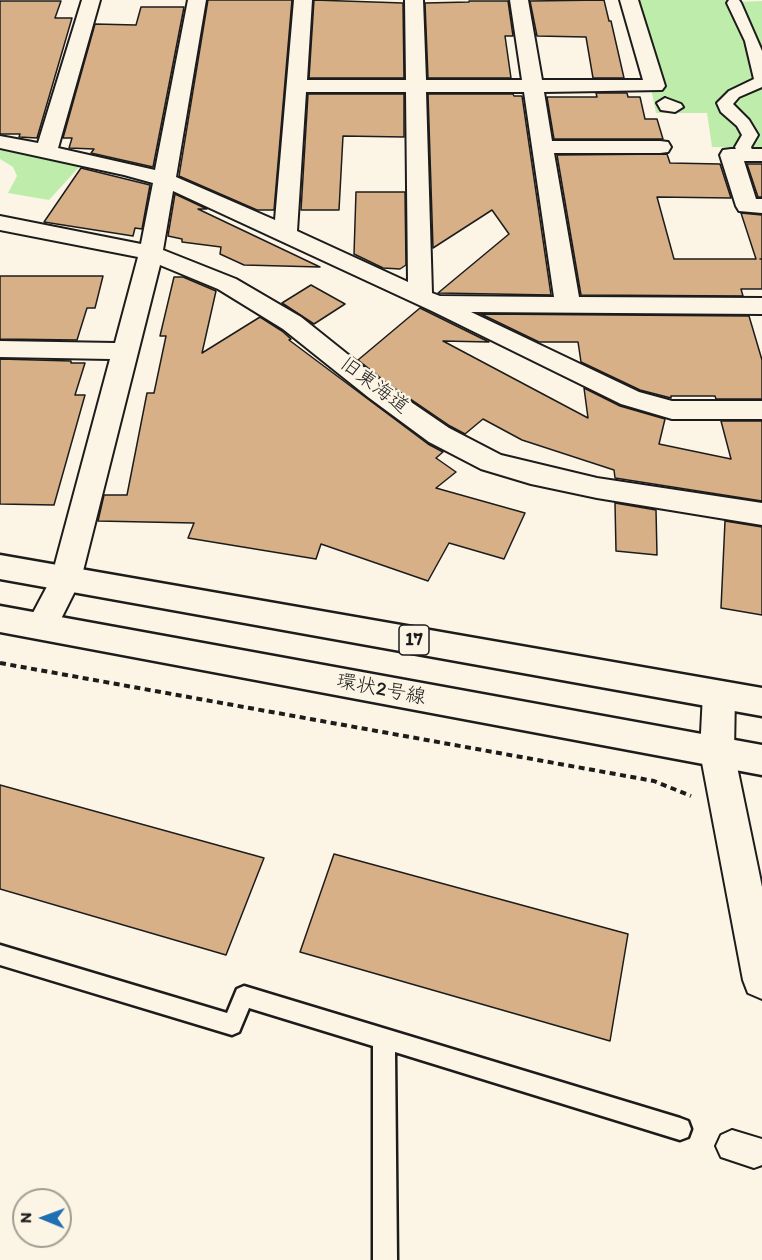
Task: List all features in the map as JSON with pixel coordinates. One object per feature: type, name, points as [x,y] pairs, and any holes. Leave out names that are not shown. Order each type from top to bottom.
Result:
[{"type":"main road","name":"17","points":[[0,567],[762,702]]},
{"type":"main road","name":"環状2号線","points":[[0,618],[762,760]]},
{"type":"street","points":[[46,152],[91,0]]},
{"type":"street","points":[[42,626],[66,579],[151,253],[197,0]]},
{"type":"street","points":[[285,233],[303,0]]},
{"type":"street","points":[[414,0],[428,300]]},
{"type":"street","points":[[519,0],[567,305]]},
{"type":"street","points":[[298,86],[532,85],[663,96],[629,0]]},
{"type":"street","points":[[734,3],[752,41],[762,81],[734,94],[723,108],[743,123],[750,135],[743,147],[754,155]]},
{"type":"street","points":[[0,142],[129,169],[165,180],[428,300],[630,398],[672,410],[762,410]]},
{"type":"street","points":[[542,147],[660,147]]},
{"type":"street","points":[[754,155],[731,155],[747,206],[762,206]]},
{"type":"street","name":"旧東海道","points":[[0,223],[151,253],[227,284],[292,323],[377,391],[440,435],[490,462],[531,474],[597,488],[762,514]]},
{"type":"street","points":[[428,300],[567,305],[762,306]]},
{"type":"street","points":[[0,349],[126,351]]},
{"type":"street","points":[[719,694],[717,752],[762,980]]},
{"type":"lane","points":[[0,955],[232,1025],[244,996],[680,1129]]},
{"type":"lane","points":[[384,1039],[385,1260]]},
{"type":"path","points":[[0,663],[654,781],[694,797]]},
{"type":"green space","points":[[633,0],[762,1],[762,148],[712,147],[707,113],[656,113]]},
{"type":"green space","points":[[0,149],[80,166],[49,200],[8,193],[17,176],[13,167],[0,159]]},
{"type":"building","points":[[208,0],[292,0],[274,210],[257,210],[179,176]]},
{"type":"building","points":[[314,0],[403,3],[404,78],[309,78]]},
{"type":"building","points":[[604,0],[624,78],[593,78],[586,37],[537,36],[530,1]]},
{"type":"building","points":[[0,1],[61,1],[55,18],[72,18],[37,138],[19,137],[20,134],[0,134]]},
{"type":"building","points":[[508,1],[513,36],[505,36],[511,78],[428,78],[425,3]]},
{"type":"building","points":[[141,7],[184,7],[153,167],[91,153],[94,149],[69,148],[72,138],[63,138],[95,24],[136,25]]},
{"type":"building","points":[[596,93],[627,93],[628,97],[640,97],[645,119],[657,119],[663,139],[554,139],[547,97],[597,97]]},
{"type":"building","points":[[308,94],[404,94],[404,137],[343,136],[339,210],[301,210]]},
{"type":"building","points":[[428,94],[513,94],[522,96],[551,295],[438,293],[509,234],[492,210],[433,248]]},
{"type":"building","points":[[667,154],[670,163],[720,164],[731,198],[657,197],[674,259],[756,259],[741,213],[762,215],[762,289],[741,289],[743,296],[581,295],[557,155]]},
{"type":"building","points":[[747,164],[762,164],[762,197],[758,197]]},
{"type":"building","points":[[81,168],[150,185],[142,229],[135,228],[133,236],[44,222]]},
{"type":"building","points":[[356,192],[405,192],[406,265],[400,269],[383,268],[354,254]]},
{"type":"building","points":[[175,194],[207,209],[198,209],[320,267],[244,265],[220,254],[221,247],[182,242],[182,239],[168,236]]},
{"type":"building","points":[[0,276],[103,276],[95,308],[87,308],[77,340],[0,339]]},
{"type":"building","points":[[174,277],[183,277],[216,291],[202,353],[260,317],[282,331],[291,339],[289,340],[428,444],[443,452],[436,458],[456,472],[436,488],[525,513],[504,559],[449,543],[428,581],[321,544],[316,559],[188,538],[194,523],[98,521],[104,495],[127,495],[147,393],[154,393],[166,336],[160,336]]},
{"type":"building","points":[[311,285],[345,304],[314,324],[282,303]]},
{"type":"building","points":[[420,308],[489,342],[443,341],[588,418],[584,388],[620,406],[665,419],[659,444],[731,459],[721,421],[762,421],[762,501],[615,478],[614,470],[522,440],[483,419],[465,434],[450,426],[358,360]]},
{"type":"building","points":[[481,314],[749,316],[762,360],[762,399],[716,399],[715,396],[671,396],[671,398],[640,390],[581,362],[578,342],[539,342]]},
{"type":"building","points":[[0,359],[85,363],[75,395],[85,395],[54,505],[0,504]]},
{"type":"building","points":[[615,503],[656,510],[657,555],[616,551]]},
{"type":"building","points":[[725,521],[762,527],[762,615],[721,608]]},
{"type":"building","points":[[0,785],[264,858],[226,955],[0,889]]},
{"type":"building","points":[[334,854],[628,934],[610,1041],[300,952]]}]
